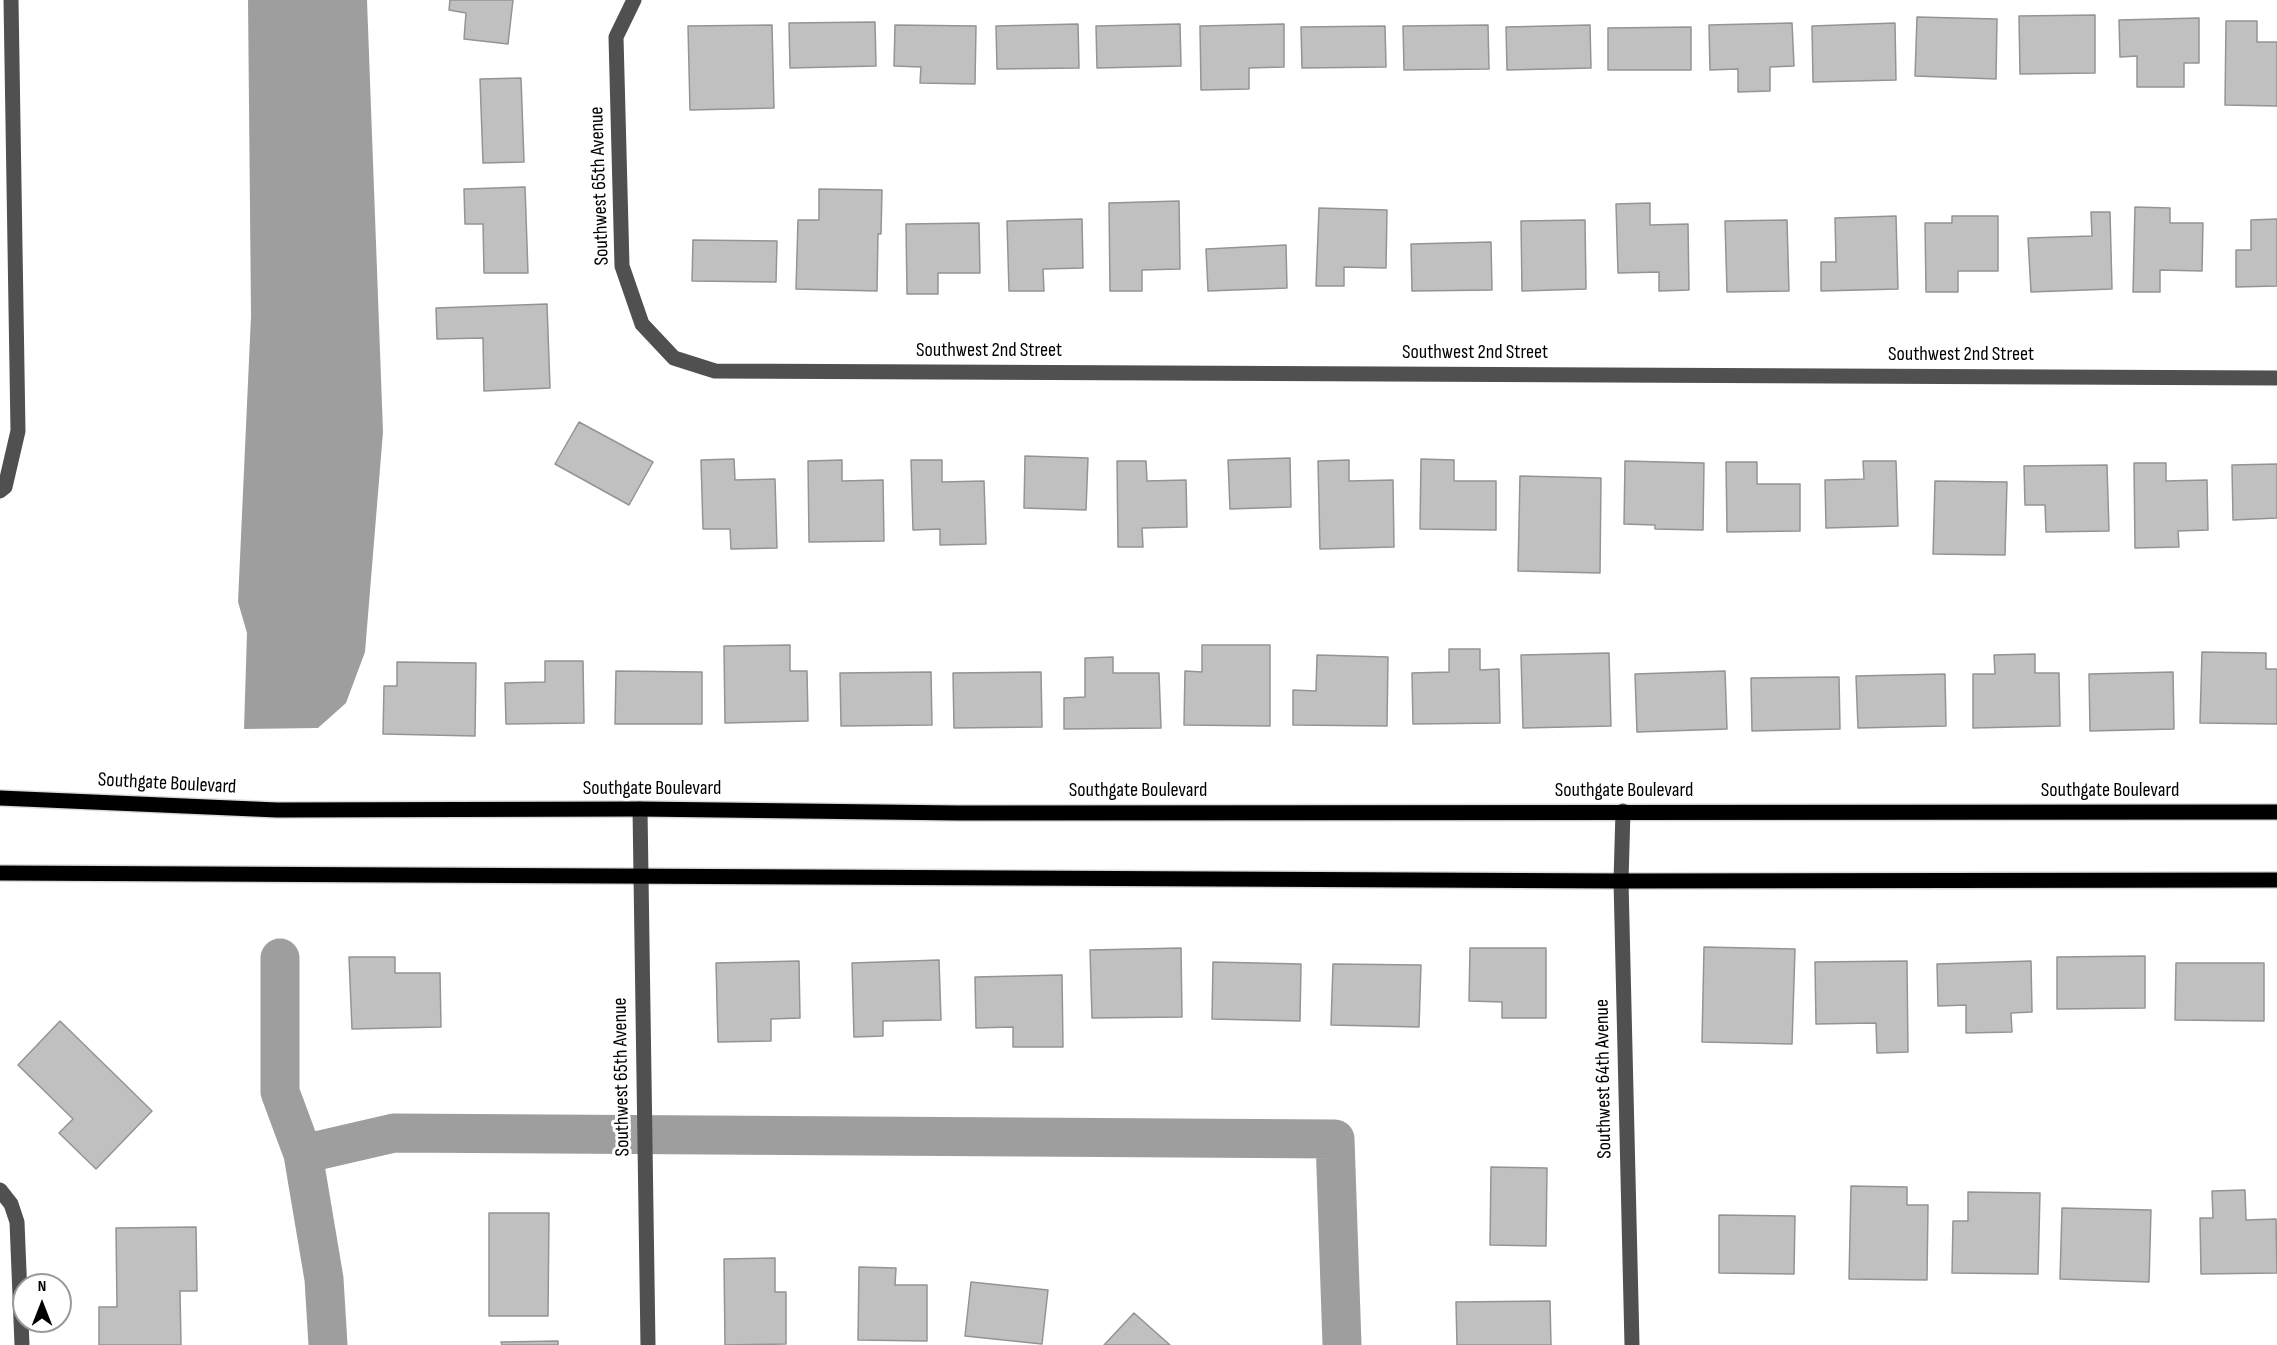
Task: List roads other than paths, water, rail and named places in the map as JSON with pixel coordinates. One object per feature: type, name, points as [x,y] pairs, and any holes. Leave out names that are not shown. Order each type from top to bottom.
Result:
[{"type":"main road","name":"Southgate Boulevard","points":[[0,798],[277,810],[640,809],[959,813],[2277,812]]},
{"type":"main road","points":[[0,873],[640,878],[1621,881],[2277,880]]},
{"type":"street","points":[[2,489],[18,431],[11,0]]},
{"type":"street","name":"Southwest 65th Avenue","points":[[634,0],[616,38],[622,266],[642,324],[674,358]]},
{"type":"street","name":"Southwest 2nd Street","points":[[674,358],[715,371],[2277,378]]},
{"type":"street","name":"Southwest 65th Avenue","points":[[640,809],[648,1345]]},
{"type":"street","name":"Southwest 64th Avenue","points":[[1623,812],[1621,881],[1632,1345]]},
{"type":"street","points":[[0,1190],[11,1204],[17,1222],[22,1345]]},
{"type":"waterway","points":[[280,958],[280,1092],[303,1154],[324,1279],[328,1345]]},
{"type":"waterway","points":[[303,1154],[394,1133],[1335,1139],[1342,1345]]}]
